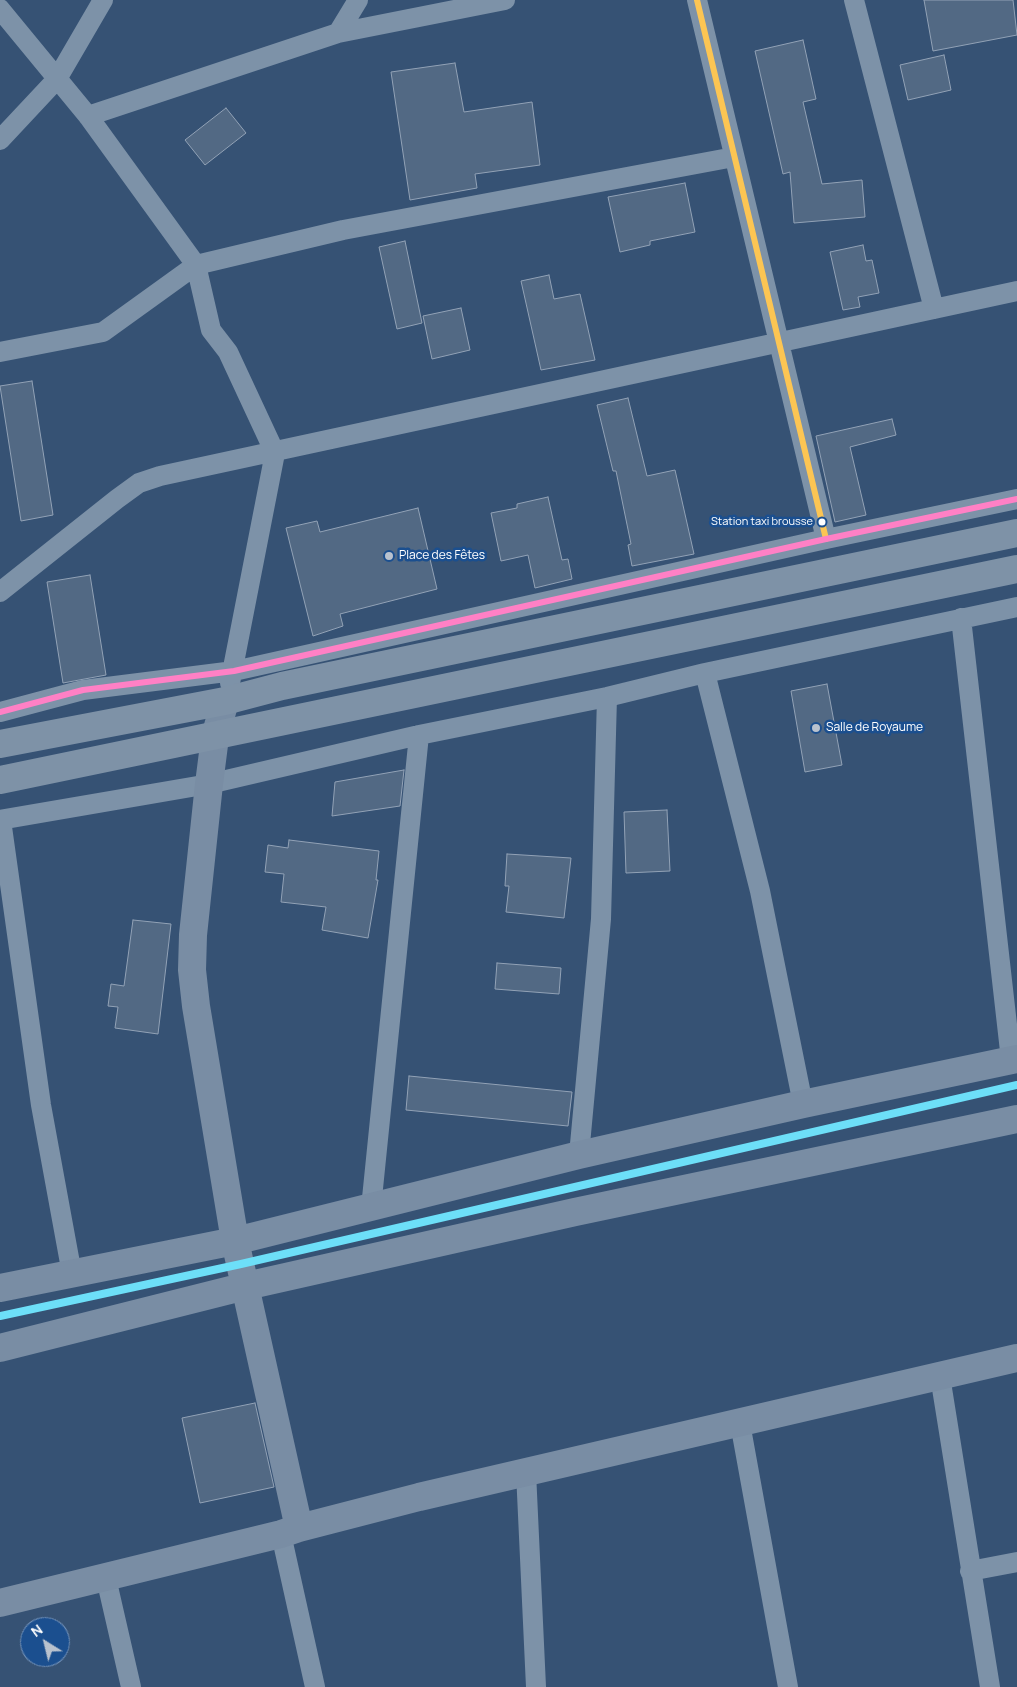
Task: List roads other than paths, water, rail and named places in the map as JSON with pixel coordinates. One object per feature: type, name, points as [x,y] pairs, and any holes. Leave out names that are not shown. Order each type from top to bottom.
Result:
[{"type":"highway","points":[[0,744],[225,701],[282,686],[1017,533]]},
{"type":"highway","points":[[0,780],[215,737],[1017,569]]},
{"type":"main road","points":[[225,701],[215,737],[209,784],[192,970],[196,1006],[236,1241],[246,1286],[290,1531]]},
{"type":"main road","points":[[0,1288],[236,1241],[579,1155],[803,1104],[1014,1060]]},
{"type":"main road","points":[[0,1348],[246,1286],[575,1212],[1017,1119]]},
{"type":"main road","points":[[0,1603],[526,1472],[1017,1358]]},
{"type":"street","points":[[0,140],[57,79],[104,0]]},
{"type":"street","points":[[338,33],[358,0]]},
{"type":"street","points":[[88,116],[338,33],[505,0]]},
{"type":"street","points":[[697,0],[826,539]]},
{"type":"street","points":[[854,0],[934,309]]},
{"type":"street","points":[[0,9],[88,116],[196,265],[211,330],[228,352],[274,453],[234,671],[225,701]]},
{"type":"street","points":[[0,352],[103,332],[196,265],[343,230],[734,157]]},
{"type":"street","points":[[0,592],[139,483],[160,476],[1017,292]]},
{"type":"street","points":[[0,712],[83,690],[234,671],[826,539],[1017,500]]},
{"type":"street","points":[[72,1274],[40,1105],[0,820],[209,784],[419,735],[607,697],[705,673],[1017,607]]},
{"type":"street","points":[[961,618],[1014,1060]]},
{"type":"street","points":[[705,673],[760,891],[803,1104]]},
{"type":"street","points":[[579,1155],[601,919],[607,697]]},
{"type":"street","points":[[371,1208],[419,735]]},
{"type":"street","points":[[940,1376],[990,1687]]},
{"type":"street","points":[[740,1422],[788,1687]]},
{"type":"street","points":[[526,1472],[536,1687]]},
{"type":"street","points":[[290,1531],[315,1687]]},
{"type":"street","points":[[970,1571],[1017,1562]]},
{"type":"street","points":[[106,1578],[131,1687]]},
{"type":"place","name":"Station taxi brousse","points":[[822,522]]},
{"type":"place","name":"Place des Fêtes","points":[[389,556]]},
{"type":"place","name":"Salle de Royaume","points":[[816,728]]}]
